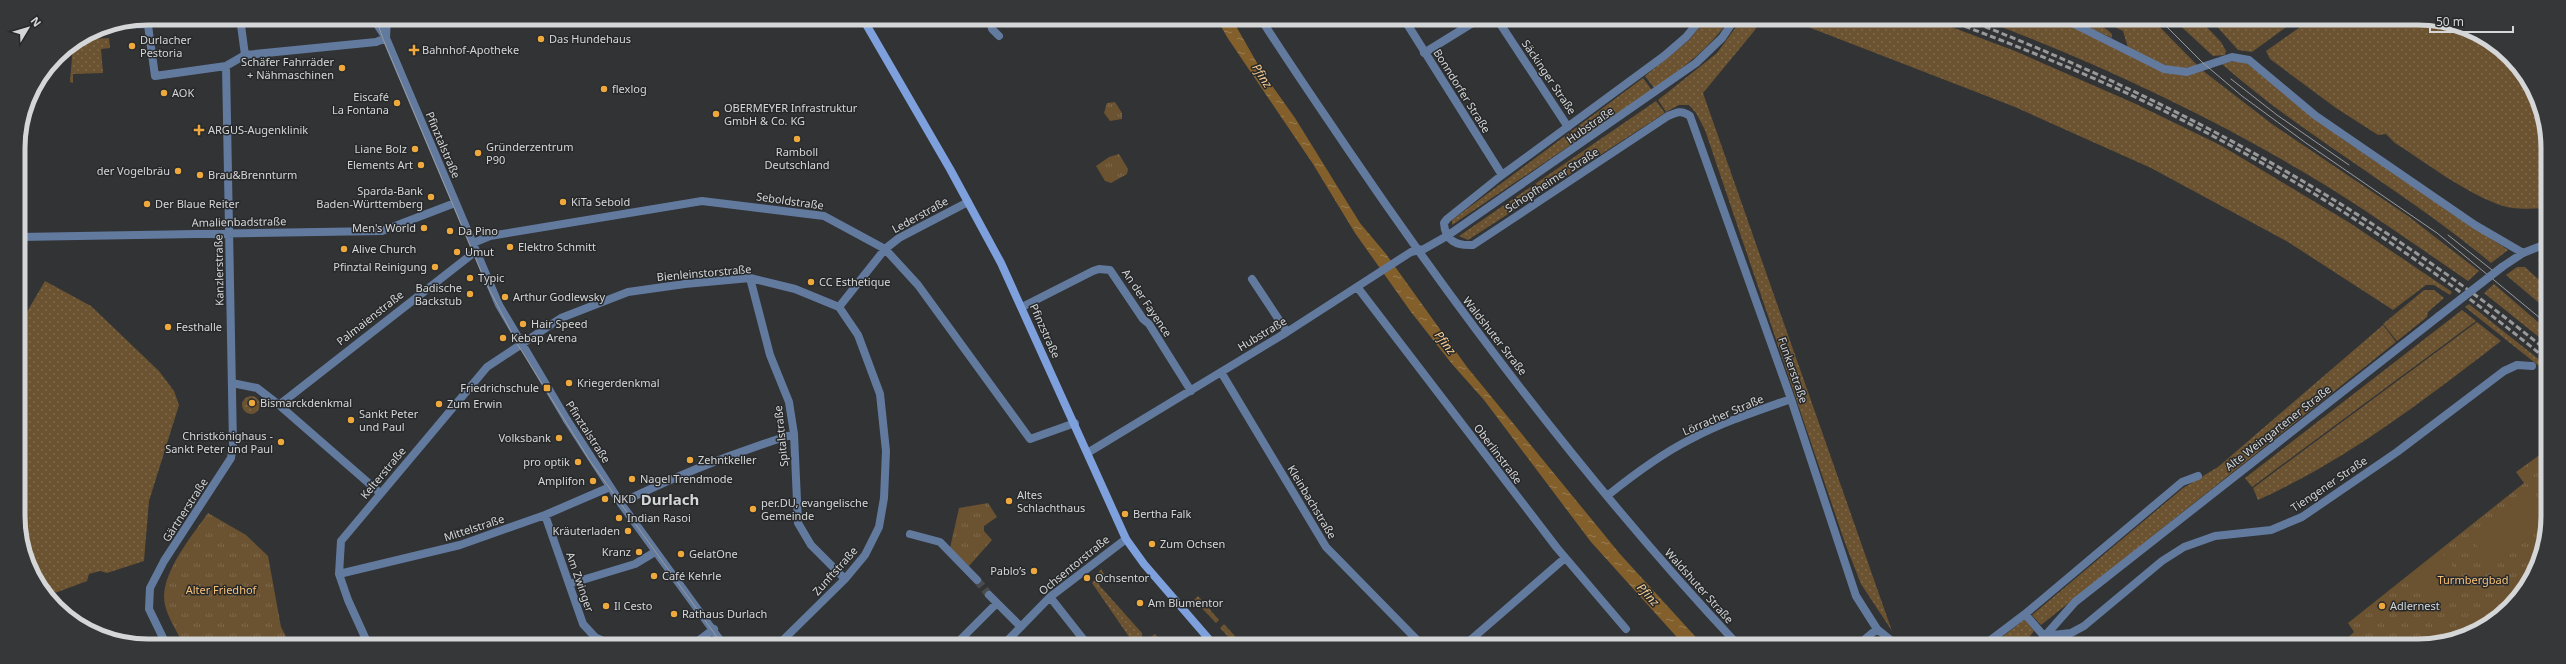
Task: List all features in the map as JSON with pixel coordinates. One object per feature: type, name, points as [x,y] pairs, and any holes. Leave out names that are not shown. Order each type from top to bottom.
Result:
[{"type":"main road","name":"Pfinzstraße","points":[[866,25],[968,202],[1022,307],[1126,539],[1144,564],[1210,639]]},
{"type":"street","points":[[149,25],[155,76],[226,66],[245,55],[376,42],[386,38]]},
{"type":"street","points":[[241,25],[245,55]]},
{"type":"street","name":"Pfinztalstraße","points":[[378,25],[386,38],[499,305],[520,343],[567,420],[622,505],[720,639]]},
{"type":"street","name":"Pfinztalstraße","points":[[386,38],[387,25]]},
{"type":"street","points":[[991,25],[992,29],[999,36]]},
{"type":"street","name":"Waldshuter Straße","points":[[1265,25],[1417,250],[1486,343],[1607,496],[1692,596],[1732,639]]},
{"type":"street","name":"Bonndorfer Straße","points":[[1408,25],[1502,175]]},
{"type":"street","points":[[1424,53],[1470,25]]},
{"type":"street","name":"Säckinger Straße","points":[[1500,25],[1568,127]]},
{"type":"street","name":"Hubstraße","points":[[1447,236],[1444,223],[1447,218],[1502,175],[1664,56],[1686,37],[1696,25]]},
{"type":"street","name":"Hubstraße","points":[[1088,452],[1287,332],[1358,288],[1398,260],[1417,250],[1430,246],[1447,236],[1696,63],[1722,38],[1731,25]]},
{"type":"street","points":[[2076,25],[2164,69],[2176,72],[2187,72],[2232,57],[2249,60],[2316,116],[2475,225],[2523,253]]},
{"type":"street","name":"Kanzlerstraße","points":[[226,66],[232,382]]},
{"type":"street","name":"Funkerstraße","points":[[1668,116],[1676,112],[1685,112],[1690,116],[1694,124],[1791,399],[1856,596],[1877,629],[1890,639]]},
{"type":"street","name":"Schopfheimer Straße","points":[[1447,236],[1455,244],[1472,245],[1668,116]]},
{"type":"street","name":"Seboldstraße","points":[[474,247],[490,236],[702,201],[824,216],[885,249],[918,286],[1030,439],[1075,423]]},
{"type":"street","name":"Lederstraße","points":[[839,306],[885,249],[899,238],[968,202]]},
{"type":"street","name":"Amalienbadstraße","points":[[25,237],[382,231],[455,203]]},
{"type":"street","name":"Alte Weingartener Straße","points":[[2042,639],[2079,599],[2502,267],[2523,253],[2541,246]]},
{"type":"street","name":"Palmaienstraße","points":[[279,405],[474,247]]},
{"type":"street","name":"An der Fayence","points":[[1022,307],[1093,271],[1099,269],[1110,270],[1143,320],[1148,324],[1191,391]]},
{"type":"street","name":"Bienleinstorstraße","points":[[520,343],[561,318],[628,292],[750,278],[795,289],[839,306]]},
{"type":"street","name":"Spitalstraße","points":[[750,278],[770,354],[789,402],[794,434],[798,523],[811,545],[845,579]]},
{"type":"street","points":[[1252,279],[1287,332]]},
{"type":"street","name":"Oberlinstraße","points":[[1358,288],[1565,558],[1626,629]]},
{"type":"street","name":"Zunftstraße","points":[[784,639],[845,579],[865,555],[879,528],[884,498],[886,451],[880,394],[858,335],[839,306]]},
{"type":"street","name":"Kelterstraße","points":[[366,639],[348,600],[339,574],[341,541],[487,366],[520,343]]},
{"type":"street","name":"Tiengener Straße","points":[[2044,636],[2071,633],[2084,626],[2162,561],[2184,547],[2215,536],[2271,530],[2302,518],[2397,452],[2504,371],[2517,365],[2532,366]]},
{"type":"street","name":"Kleinbachstraße","points":[[1221,372],[1326,547],[1416,639]]},
{"type":"street","points":[[232,382],[257,388],[279,405],[380,493]]},
{"type":"street","name":"Gärtnerstraße","points":[[164,639],[149,608],[150,588],[164,561],[231,458],[233,445],[232,382]]},
{"type":"street","name":"Lörracher Straße","points":[[1607,496],[1643,468],[1690,439],[1742,416],[1791,399]]},
{"type":"street","points":[[622,505],[633,497],[732,453],[794,434]]},
{"type":"street","points":[[1992,639],[2025,614],[2182,482],[2198,476]]},
{"type":"street","name":"Mittelstraße","points":[[339,574],[460,546],[545,515],[610,487]]},
{"type":"street","name":"Am Zwinger","points":[[545,515],[583,624],[595,637],[599,639]]},
{"type":"street","points":[[910,534],[940,542],[977,580]]},
{"type":"street","name":"Ochsentorstraße","points":[[1009,639],[1050,597],[1126,539]]},
{"type":"street","points":[[569,584],[636,564],[655,552]]},
{"type":"street","points":[[1477,639],[1565,558]]},
{"type":"street","points":[[989,595],[1021,627]]},
{"type":"street","points":[[1050,597],[1083,639]]},
{"type":"street","points":[[961,639],[997,603]]},
{"type":"street","points":[[2025,614],[2044,636]]},
{"type":"street","points":[[701,639],[714,629]]},
{"type":"street","points":[[1865,639],[1877,629]]},
{"type":"green space","points":[[1701,25],[1725,25],[1713,40],[1695,57],[1654,88],[1645,76],[1689,40]]},
{"type":"green space","points":[[1737,25],[1757,25],[1755,30],[1703,93],[1892,631],[1861,584],[1845,543],[1705,130],[1696,113],[1689,105],[1679,105],[1666,112],[1658,100],[1717,53]]},
{"type":"green space","points":[[1803,25],[1946,25],[2015,51],[2136,104],[2222,146],[2350,223],[2452,292],[2450,295],[2434,285],[2426,285],[2393,310],[2288,242],[2151,168],[2015,107]]},
{"type":"green space","points":[[1996,25],[2069,25],[2166,73],[2184,75],[2202,70],[2272,124],[2408,216],[2479,271],[2468,281],[2333,190],[2249,141],[2162,96],[2028,37]]},
{"type":"green space","points":[[2083,25],[2100,25],[2112,34],[2112,38]]},
{"type":"green space","points":[[2111,25],[2158,25],[2198,66],[2188,68],[2170,67],[2154,61],[2128,48],[2123,31]]},
{"type":"green space","points":[[2179,25],[2205,25],[2221,42],[2226,51],[2225,55],[2213,56]]},
{"type":"green space","points":[[2216,25],[2289,25],[2252,52],[2238,50]]},
{"type":"green space","points":[[2303,25],[2434,26],[2465,34],[2480,41],[2505,61],[2521,82],[2528,93],[2534,108],[2539,124],[2541,140],[2541,208],[2527,209],[2503,206],[2471,192],[2395,143],[2386,134],[2378,135],[2336,108],[2270,59],[2266,51]]},
{"type":"green space","points":[[109,38],[110,48],[101,49],[103,73],[73,74],[73,83],[70,82],[72,51],[90,39]]},
{"type":"green space","points":[[2234,61],[2246,63],[2344,140],[2508,250],[2491,263],[2424,212],[2287,116],[2222,64]]},
{"type":"green space","points":[[1643,78],[1652,90],[1452,225],[1452,220]]},
{"type":"green space","points":[[1656,101],[1665,113],[1468,240],[1459,236]]},
{"type":"green space","points":[[1115,102],[1122,113],[1122,119],[1110,121],[1104,113],[1107,103]]},
{"type":"green space","points":[[1119,154],[1128,169],[1127,174],[1111,183],[1105,181],[1096,166],[1109,157]]},
{"type":"green space","points":[[2517,267],[2525,267],[2541,281],[2541,305],[2506,275]]},
{"type":"green space","points":[[45,281],[91,306],[159,371],[174,391],[179,405],[149,501],[144,561],[107,573],[100,571],[89,574],[87,581],[53,594],[41,578],[34,563],[27,540],[25,524],[25,315]]},
{"type":"green space","points":[[2494,284],[2541,325],[2541,339],[2484,293]]},
{"type":"green space","points":[[2424,290],[2434,290],[2444,298],[2428,312],[2427,317],[2397,341],[2383,324]]},
{"type":"green space","points":[[2469,304],[2541,361],[2541,368],[2465,307]]},
{"type":"green space","points":[[2462,310],[2476,321],[2252,487],[2245,478]]},
{"type":"green space","points":[[2477,322],[2501,341],[2414,407],[2354,448],[2323,467],[2258,500],[2253,488]]},
{"type":"green space","points":[[2383,325],[2396,342],[2041,625],[2032,615],[2183,488],[2218,467]]},
{"type":"green space","points":[[251,396],[257,399],[260,405],[257,411],[251,414],[245,411],[242,405],[245,399]]},
{"type":"green space","name":"Turmbergbad","points":[[2541,454],[2541,524],[2539,540],[2532,563],[2525,578],[2511,597],[2499,609],[2480,623],[2450,635],[2426,639],[2346,639],[2354,632],[2348,623],[2524,483],[2516,472]]},
{"type":"green space","points":[[2532,490],[2541,502],[2540,528],[2491,565],[2470,536]]},
{"type":"green space","points":[[988,503],[997,517],[984,526],[984,531],[992,540],[969,566],[950,548],[959,508]]},
{"type":"green space","name":"Alter Friedhof","points":[[208,513],[246,535],[268,556],[281,627],[287,639],[180,639],[166,610],[164,594],[171,569]]},
{"type":"green space","points":[[2440,551],[2468,586],[2439,610],[2410,575]]},
{"type":"green space","points":[[1101,569],[1104,574],[1099,585],[1142,633],[1142,639],[1131,639],[1092,583],[1098,577],[1098,573]]},
{"type":"green space","points":[[1198,596],[1219,620],[1216,623],[1194,600]]},
{"type":"green space","points":[[2025,619],[2034,631],[2028,639],[2000,639]]},
{"type":"green space","points":[[1224,624],[1238,639],[1230,639],[1220,628]]},
{"type":"green space","points":[[1155,634],[1159,639],[1148,639]]},
{"type":"water","name":"Pfinz","points":[[1220,25],[1235,25],[1261,70],[1295,118],[1360,223],[1386,254],[1467,367],[1620,554],[1698,639],[1679,639],[1591,542],[1484,400],[1452,364],[1411,312],[1355,233],[1313,164]]},
{"type":"tunnel","points":[[977,580],[989,595]]},
{"type":"tram line","points":[[378,25],[486,283],[518,345],[590,461],[718,639]]},
{"type":"tram line","points":[[2165,25],[2202,62],[2242,96],[2306,143],[2437,233],[2541,319]]},
{"type":"tram line","points":[[2231,79],[2277,115],[2349,165]]},
{"type":"tram line","points":[[2448,235],[2492,270]]},
{"type":"railway","points":[[1961,25],[2097,80],[2184,121],[2232,146],[2325,201],[2416,260],[2503,324],[2541,355]]},
{"type":"railway","points":[[1980,25],[2046,52],[2122,86],[2197,123],[2270,162],[2341,204],[2411,250],[2479,298],[2541,346]]},
{"type":"place","name":"Das Hundehaus","points":[[541,39]]},
{"type":"place","name":"Durlacher Pestoria","points":[[132,46]]},
{"type":"place","name":"Bahnhof-Apotheke","points":[[414,50]]},
{"type":"place","name":"Schäfer Fahrräder + Nähmaschinen","points":[[342,68]]},
{"type":"place","name":"flexlog","points":[[604,89]]},
{"type":"place","name":"AOK","points":[[164,93]]},
{"type":"place","name":"Eiscafé La Fontana","points":[[397,103]]},
{"type":"place","name":"OBERMEYER Infrastruktur GmbH & Co. KG","points":[[716,114]]},
{"type":"place","name":"ARGUS-Augenklinik","points":[[199,130]]},
{"type":"place","name":"Ramboll Deutschland","points":[[797,139]]},
{"type":"place","name":"Liane Bolz","points":[[415,149]]},
{"type":"place","name":"Gründerzentrum P90","points":[[478,153]]},
{"type":"place","name":"Elements Art","points":[[421,165]]},
{"type":"place","name":"der Vogelbräu","points":[[178,171]]},
{"type":"place","name":"Brau&Brennturm","points":[[200,175]]},
{"type":"place","name":"Sparda-Bank Baden-Württemberg","points":[[431,197]]},
{"type":"place","name":"KiTa Sebold","points":[[563,202]]},
{"type":"place","name":"Der Blaue Reiter","points":[[147,204]]},
{"type":"place","name":"Men's World","points":[[424,228]]},
{"type":"place","name":"Da Pino","points":[[450,231]]},
{"type":"place","name":"Elektro Schmitt","points":[[510,247]]},
{"type":"place","name":"Alive Church","points":[[344,249]]},
{"type":"place","name":"Umut","points":[[457,252]]},
{"type":"place","name":"Pfinztal Reinigung","points":[[435,267]]},
{"type":"place","name":"Typic","points":[[470,278]]},
{"type":"place","name":"CC Esthetique","points":[[811,282]]},
{"type":"place","name":"Badische Backstub","points":[[470,294]]},
{"type":"place","name":"Arthur Godlewsky","points":[[505,297]]},
{"type":"place","name":"Hair Speed","points":[[523,324]]},
{"type":"place","name":"Festhalle","points":[[168,327]]},
{"type":"place","name":"Kebap Arena","points":[[503,338]]},
{"type":"place","name":"Kriegerdenkmal","points":[[569,383]]},
{"type":"place","name":"Friedrichschule","points":[[547,388]]},
{"type":"place","name":"Bismarckdenkmal","points":[[252,403]]},
{"type":"place","name":"Zum Erwin","points":[[439,404]]},
{"type":"place","name":"Sankt Peter und Paul","points":[[351,420]]},
{"type":"place","name":"Volksbank","points":[[559,438]]},
{"type":"place","name":"Christkönighaus - Sankt Peter und Paul","points":[[281,442]]},
{"type":"place","name":"Zehntkeller","points":[[690,460]]},
{"type":"place","name":"pro optik","points":[[578,462]]},
{"type":"place","name":"Nagel Trendmode","points":[[632,479]]},
{"type":"place","name":"Amplifon","points":[[593,481]]},
{"type":"place","name":"NKD","points":[[605,499]]},
{"type":"place","name":"Altes Schlachthaus","points":[[1009,501]]},
{"type":"place","name":"per.DU, evangelische Gemeinde","points":[[753,509]]},
{"type":"place","name":"Bertha Falk","points":[[1125,514]]},
{"type":"place","name":"Indian Rasoi","points":[[619,518]]},
{"type":"place","name":"Kräuterladen","points":[[628,531]]},
{"type":"place","name":"Zum Ochsen","points":[[1152,544]]},
{"type":"place","name":"Kranz","points":[[639,552]]},
{"type":"place","name":"GelatOne","points":[[681,554]]},
{"type":"place","name":"Pablo’s","points":[[1034,571]]},
{"type":"place","name":"Café Kehrle","points":[[654,576]]},
{"type":"place","name":"Ochsentor","points":[[1087,578]]},
{"type":"place","name":"Am Blumentor","points":[[1140,603]]},
{"type":"place","name":"Il Cesto","points":[[606,606]]},
{"type":"place","name":"Adlernest","points":[[2382,606]]},
{"type":"place","name":"Rathaus Durlach","points":[[674,614]]},
{"type":"district","name":"Durlach","points":[[670,500]]}]
